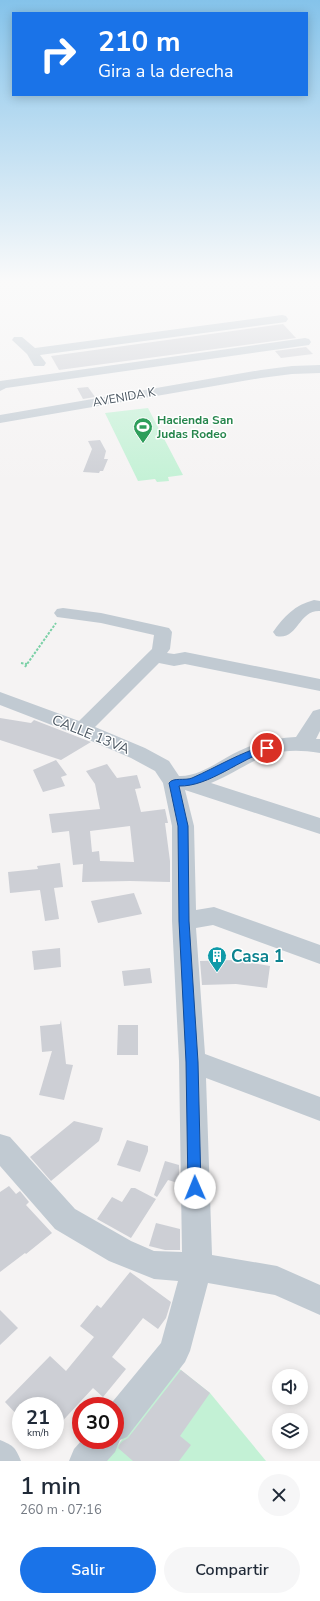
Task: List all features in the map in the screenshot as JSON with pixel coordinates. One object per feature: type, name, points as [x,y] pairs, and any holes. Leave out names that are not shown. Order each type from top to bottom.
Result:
[{"type":"street","points":[[29,349],[48,378]]},
{"type":"street","points":[[32,352],[53,349]]},
{"type":"street","points":[[22,414],[4,395],[0,385],[254,349]]},
{"type":"street","name":"AVENIDA K","points":[[0,419],[261,374],[292,370],[320,369]]},
{"type":"street","points":[[282,632],[308,606],[320,606]]},
{"type":"street","points":[[63,613],[102,618],[163,632],[161,649],[155,657],[82,729]]},
{"type":"street","points":[[155,657],[174,660],[185,658],[320,685]]},
{"type":"street","name":"CALLE 13VA","points":[[0,698],[82,729],[138,753],[162,766],[181,783],[184,921],[192,1062],[197,1267],[174,1351],[124,1414]]},
{"type":"street","points":[[181,783],[218,771],[256,751],[278,745],[312,744],[320,715]]},
{"type":"street","points":[[181,783],[320,826]]},
{"type":"street","points":[[184,921],[214,916],[320,955]]},
{"type":"street","points":[[192,1062],[320,1109]]},
{"type":"street","points":[[0,1146],[65,1220],[120,1251],[154,1265],[197,1267],[277,1281],[320,1300]]},
{"type":"street","points":[[86,1461],[96,1449]]},
{"type":"street","points":[[0,1457],[4,1461]]},
{"type":"path","points":[[21,663],[26,666],[63,613]]},
{"type":"green space","name":"Hacienda San Judas Rodeo","points":[[148,408],[183,475],[168,477],[169,481],[157,482],[155,479],[138,481],[105,413]]},
{"type":"green space","points":[[177,1367],[210,1393],[266,1461],[106,1461],[115,1449],[124,1449],[124,1437]]},
{"type":"building","points":[[100,349],[213,349],[59,370],[51,356]]},
{"type":"building","points":[[308,349],[313,354],[281,358],[275,351]]},
{"type":"building","points":[[88,387],[95,397],[83,399],[77,388]]},
{"type":"building","points":[[100,440],[106,451],[104,459],[108,459],[103,471],[100,471],[99,473],[83,472],[92,449],[88,441]]},
{"type":"building","points":[[0,718],[31,723],[34,720],[91,742],[61,760],[0,740]]},
{"type":"building","points":[[56,760],[67,775],[61,777],[65,786],[43,792],[33,770]]},
{"type":"building","points":[[107,764],[117,778],[137,775],[141,788],[135,789],[141,812],[165,809],[168,823],[165,823],[170,861],[170,882],[82,882],[83,864],[73,865],[69,831],[52,833],[49,814],[100,809],[95,784],[86,771]],"holes":[[[130,826],[134,862],[100,861],[99,851],[92,852],[90,831]]]},
{"type":"building","points":[[60,863],[63,887],[54,888],[59,919],[45,921],[40,890],[10,893],[8,872],[38,869],[37,866]]},
{"type":"building","points":[[134,893],[142,914],[98,923],[91,901]]},
{"type":"building","points":[[60,948],[61,967],[34,970],[32,951]]},
{"type":"building","points":[[234,960],[270,966],[267,988],[236,984],[202,985],[200,961]]},
{"type":"building","points":[[150,968],[152,983],[124,986],[122,971]]},
{"type":"building","points":[[61,1020],[66,1064],[73,1065],[64,1100],[39,1095],[52,1051],[42,1052],[40,1026],[60,1024]]},
{"type":"building","points":[[118,1025],[138,1025],[138,1055],[117,1055]]},
{"type":"building","points":[[74,1121],[103,1128],[99,1141],[51,1181],[30,1157]]},
{"type":"building","points":[[127,1140],[148,1146],[148,1151],[140,1172],[117,1165]]},
{"type":"building","points":[[165,1161],[179,1165],[178,1183],[168,1180],[157,1197],[154,1195]]},
{"type":"building","points":[[9,1186],[16,1194],[20,1191],[29,1202],[26,1205],[52,1233],[26,1254],[25,1253],[0,1272],[0,1192]]},
{"type":"building","points":[[131,1188],[135,1188],[156,1199],[131,1238],[97,1219],[112,1197],[122,1202]]},
{"type":"building","points":[[156,1223],[180,1229],[180,1250],[165,1250],[149,1246]]},
{"type":"building","points":[[130,1272],[171,1302],[166,1318],[158,1329],[143,1318],[112,1357],[126,1369],[103,1397],[93,1388],[85,1397],[72,1397],[72,1411],[64,1419],[64,1397],[12,1397],[12,1409],[5,1402],[50,1356],[66,1371],[94,1337],[80,1326],[97,1305],[101,1308]]},
{"type":"building","points":[[0,1310],[18,1328],[0,1345]]},
{"type":"building","points":[[181,1370],[210,1393],[180,1436],[191,1445],[179,1461],[133,1461],[119,1449],[124,1449],[124,1440],[128,1438]]},
{"type":"place","name":"Hacienda San Judas Rodeo","points":[[143,444]]},
{"type":"place","name":"Casa 1","points":[[217,973]]},
{"type":"route","points":[[195,1188],[192,1062],[184,921],[183,826],[173,783],[188,783],[218,771],[256,751],[267,748]]}]
